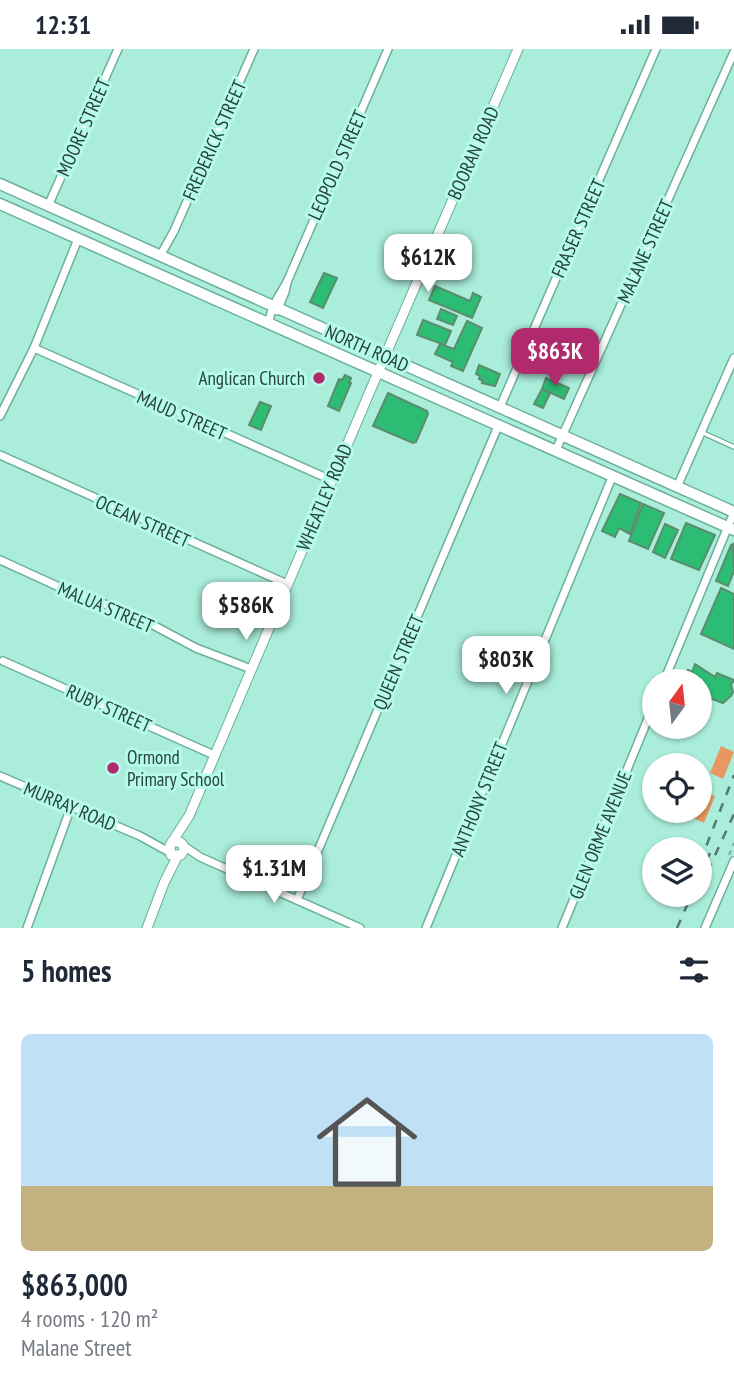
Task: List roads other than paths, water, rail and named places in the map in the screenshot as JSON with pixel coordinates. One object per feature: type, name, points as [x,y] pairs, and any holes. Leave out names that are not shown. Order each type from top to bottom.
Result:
[{"type":"highway","name":"NORTH ROAD","points":[[0,184],[734,512]]},
{"type":"highway","name":"NORTH ROAD","points":[[0,204],[731,528]]},
{"type":"highway","points":[[427,394],[435,377]]},
{"type":"street","name":"MOORE STREET","points":[[48,206],[118,49]]},
{"type":"street","name":"FREDERICK STREET","points":[[162,257],[254,49]]},
{"type":"street","name":"LEOPOLD STREET","points":[[268,324],[388,49]]},
{"type":"street","name":"BOORAN ROAD","points":[[378,372],[519,49]]},
{"type":"street","name":"FRASER STREET","points":[[500,407],[656,49]]},
{"type":"street","name":"MALANE STREET","points":[[556,450],[734,52]]},
{"type":"street","points":[[0,417],[34,348],[78,239]]},
{"type":"street","name":"MAUD STREET","points":[[34,348],[331,480]]},
{"type":"street","points":[[677,487],[734,358]]},
{"type":"street","name":"WHEATLEY ROAD","points":[[147,928],[189,816],[378,372]]},
{"type":"street","name":"QUEEN STREET","points":[[297,900],[499,425]]},
{"type":"street","name":"OCEAN STREET","points":[[0,455],[286,585]]},
{"type":"street","name":"ANTHONY STREET","points":[[426,928],[613,475]]},
{"type":"street","points":[[669,669],[731,528],[734,512]]},
{"type":"street","name":"MALUA STREET","points":[[0,559],[67,590],[135,616],[196,648],[251,669]]},
{"type":"street","name":"RUBY STREET","points":[[3,661],[215,755]]},
{"type":"street","name":"GLEN ORME AVENUE","points":[[562,928],[642,733]]},
{"type":"street","name":"MURRAY ROAD","points":[[0,776],[140,836],[200,857],[350,926],[360,928]]},
{"type":"street","points":[[27,928],[71,807]]},
{"type":"street","points":[[705,928],[734,861]]},
{"type":"lane","points":[[701,432],[734,447]]},
{"type":"railway","points":[[710,837],[734,775]]},
{"type":"railway","points":[[712,862],[734,814]]},
{"type":"railway","points":[[677,928],[686,907]]},
{"type":"place","name":"Anglican Church","points":[[319,378]]},
{"type":"place","name":"Ormond Primary School","points":[[113,768]]}]
